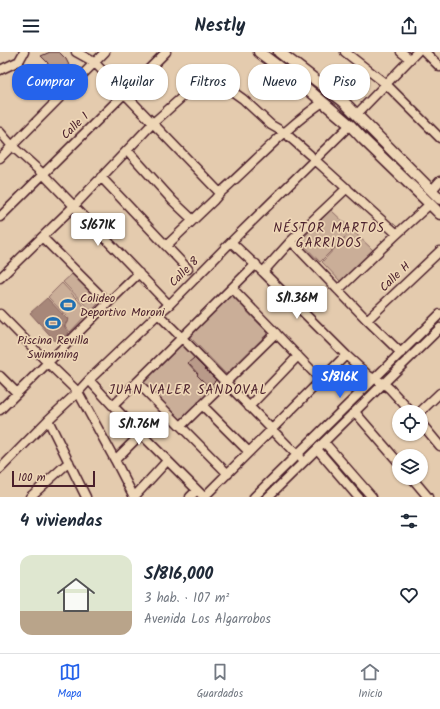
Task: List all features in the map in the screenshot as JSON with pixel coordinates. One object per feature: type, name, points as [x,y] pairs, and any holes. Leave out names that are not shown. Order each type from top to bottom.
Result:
[{"type":"main road","points":[[260,52],[304,86],[350,125],[440,214]]},
{"type":"main road","points":[[279,52],[343,101],[440,199]]},
{"type":"street","points":[[0,70],[19,61],[24,52]]},
{"type":"street","points":[[76,52],[94,62]]},
{"type":"street","points":[[0,158],[104,52]]},
{"type":"street","name":"Calle 1","points":[[154,64],[166,52]]},
{"type":"street","points":[[345,52],[386,84],[440,138]]},
{"type":"street","points":[[401,52],[410,59]]},
{"type":"street","points":[[357,114],[417,52]]},
{"type":"street","points":[[425,52],[440,67]]},
{"type":"street","points":[[0,278],[74,206],[153,124],[208,74],[243,99],[271,125],[285,133],[397,234]]},
{"type":"street","name":"Calle 1","points":[[0,217],[118,100]]},
{"type":"street","points":[[130,100],[220,193]]},
{"type":"street","points":[[166,246],[220,193],[285,133],[323,102]]},
{"type":"street","name":"Calle 8","points":[[0,469],[89,380],[169,305],[312,157],[350,125]]},
{"type":"street","points":[[0,132],[12,146],[43,174],[169,305]]},
{"type":"street","points":[[127,150],[173,201],[193,220]]},
{"type":"street","points":[[101,177],[188,269]]},
{"type":"street","points":[[432,190],[440,181]]},
{"type":"street","points":[[263,272],[291,241],[346,188]]},
{"type":"street","points":[[338,290],[430,204]]},
{"type":"street","points":[[42,237],[108,303]]},
{"type":"street","points":[[291,241],[401,353]]},
{"type":"street","points":[[231,242],[256,264],[346,355],[369,376],[390,389],[405,405]]},
{"type":"street","name":"Calle H","points":[[367,320],[440,251]]},
{"type":"street","points":[[113,406],[256,264]]},
{"type":"street","points":[[0,410],[139,273]]},
{"type":"street","points":[[232,288],[321,380]]},
{"type":"street","points":[[0,314],[78,392],[134,497],[168,461]]},
{"type":"street","points":[[158,314],[304,462]]},
{"type":"street","points":[[254,497],[440,314]]},
{"type":"street","points":[[268,497],[440,328]]},
{"type":"street","points":[[181,426],[276,334]]},
{"type":"street","points":[[89,380],[204,497],[346,355]]},
{"type":"street","points":[[248,406],[298,356]]},
{"type":"street","points":[[0,376],[18,393]]},
{"type":"street","points":[[137,382],[228,474]]},
{"type":"street","points":[[427,405],[440,393]]},
{"type":"street","points":[[202,405],[249,452]]},
{"type":"street","points":[[355,412],[392,455]]},
{"type":"street","points":[[48,420],[86,497]]},
{"type":"street","points":[[428,431],[440,446]]},
{"type":"street","points":[[115,460],[141,434]]},
{"type":"street","points":[[324,442],[372,497]]},
{"type":"street","points":[[317,449],[358,497]]},
{"type":"street","points":[[34,496],[69,462]]},
{"type":"street","points":[[418,485],[428,497]]},
{"type":"street","points":[[190,497],[197,490]]},
{"type":"shaded area","points":[[331,210],[352,230],[320,262],[300,241]]},
{"type":"shaded area","points":[[352,230],[374,251],[341,282],[322,262]]},
{"type":"shaded area","points":[[72,274],[100,302],[91,311],[63,282]]},
{"type":"shaded area","name":"Colideo Deportivo Moroni","points":[[62,283],[89,312],[70,332],[65,326],[69,319],[48,297]]},
{"type":"shaded area","points":[[231,295],[268,333],[226,374],[189,336]]},
{"type":"shaded area","name":"Piscina Revilla Swimming","points":[[47,298],[68,320],[64,326],[69,333],[57,343],[30,313]]},
{"type":"shaded area","points":[[182,342],[220,381],[181,421],[142,382]]},
{"type":"building","points":[[50,52],[59,52],[68,64],[48,64],[41,56]]},
{"type":"building","points":[[194,358],[216,380],[209,387],[188,363]]},
{"type":"place","name":"Colideo Deportivo Moroni","points":[[68,305]]},
{"type":"place","name":"Piscina Revilla Swimming","points":[[53,323]]},
{"type":"district","name":"NÉSTOR MARTOS GARRIDOS","points":[[329,236]]},
{"type":"district","name":"JUAN VALER SANDOVAL","points":[[188,390]]}]
